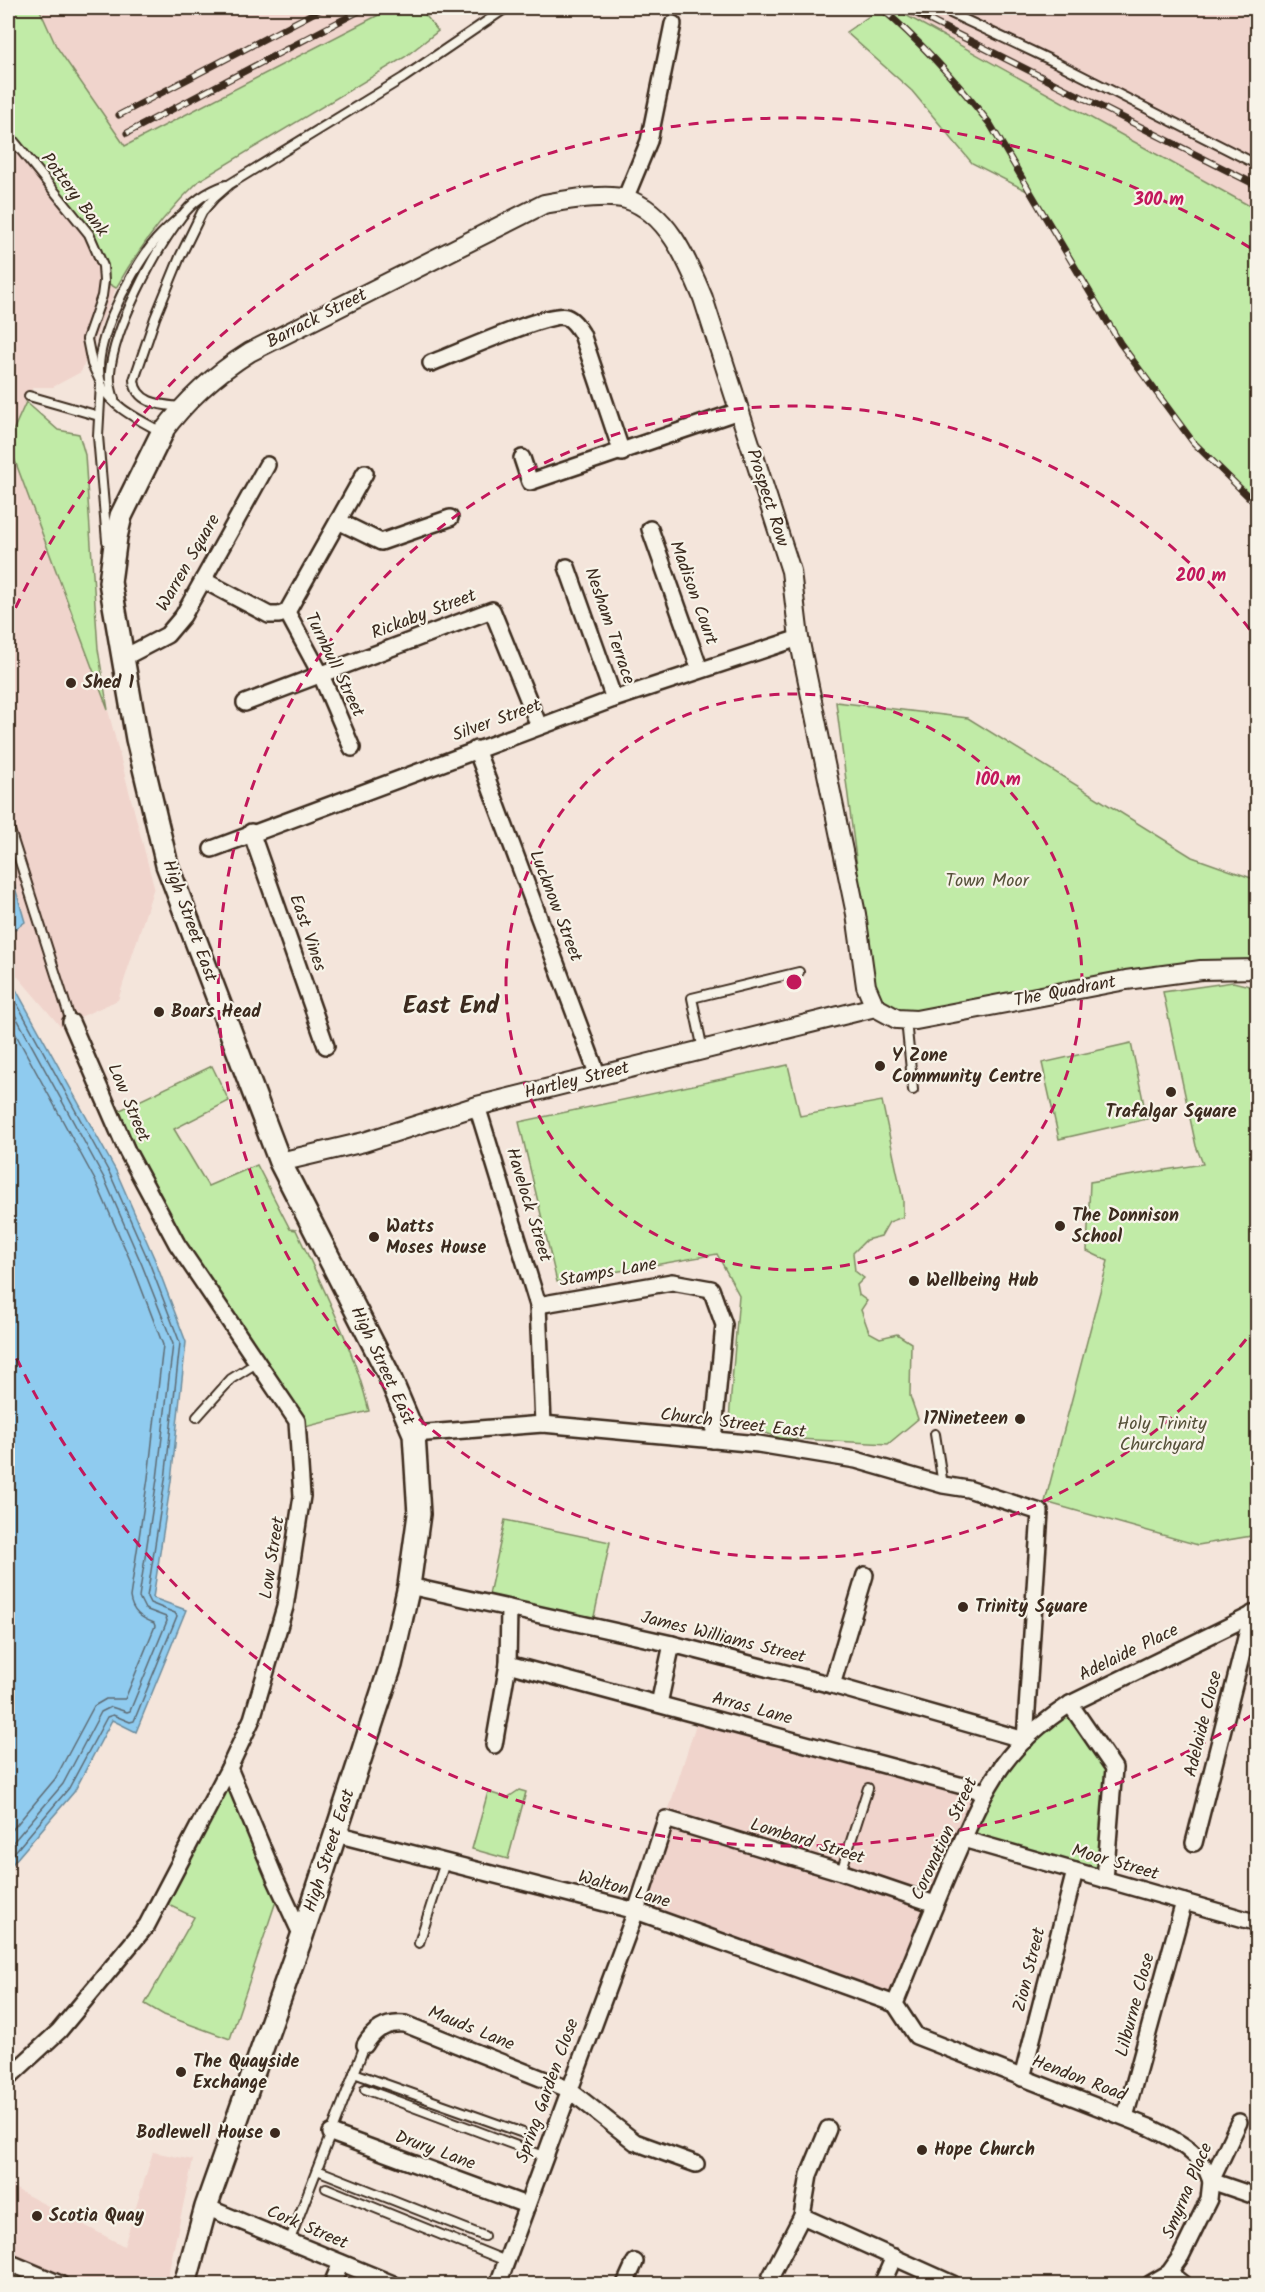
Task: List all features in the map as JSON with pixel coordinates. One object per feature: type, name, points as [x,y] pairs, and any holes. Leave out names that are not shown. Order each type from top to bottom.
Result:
[{"type":"main road","name":"Barrack Street","points":[[111,573],[121,516],[162,433]]},
{"type":"main road","name":"High Street East","points":[[111,573],[137,739],[166,865],[280,1162],[388,1373],[414,1434],[419,1514],[409,1586],[391,1665],[302,1936],[206,2207],[184,2284]]},
{"type":"street","points":[[625,199],[649,141],[673,24]]},
{"type":"street","name":"Barrack Street","points":[[162,433],[181,407],[225,368],[250,352],[544,204],[575,198],[625,199]]},
{"type":"street","name":"Prospect Row","points":[[625,199],[648,212],[668,231],[687,261],[703,298],[791,571],[799,638],[856,914],[866,986],[875,1007]]},
{"type":"street","points":[[431,363],[545,319],[567,317],[576,324],[582,334],[622,453]]},
{"type":"street","points":[[522,458],[530,482],[622,453],[739,411]]},
{"type":"street","name":"Warren Square","points":[[123,658],[166,635],[183,616],[267,465]]},
{"type":"street","name":"Turnbull Street","points":[[352,748],[321,675],[287,612],[365,473]]},
{"type":"street","points":[[339,521],[381,542],[450,518]]},
{"type":"street","name":"Madison Court","points":[[650,529],[700,670]]},
{"type":"street","name":"Nesham Terrace","points":[[567,567],[614,699]]},
{"type":"street","points":[[203,580],[269,615],[287,612]]},
{"type":"street","name":"Rickaby Street","points":[[321,675],[492,610],[539,726]]},
{"type":"street","name":"Silver Street","points":[[212,849],[251,832],[614,699],[799,638]]},
{"type":"street","points":[[245,703],[321,675]]},
{"type":"street","name":"Lucknow Street","points":[[476,749],[598,1076]]},
{"type":"street","name":"East Vines","points":[[251,832],[327,1046]]},
{"type":"street","name":"The Quadrant","points":[[875,1007],[897,1019],[916,1020],[1126,980],[1201,970],[1257,969]]},
{"type":"street","name":"Hartley Street","points":[[280,1162],[364,1142],[477,1106],[875,1007]]},
{"type":"street","name":"Low Street","points":[[8,2078],[59,2031],[147,1925],[229,1768],[252,1719],[285,1607],[302,1496],[297,1421],[177,1244],[141,1180],[71,1022]]},
{"type":"street","name":"Havelock Street","points":[[477,1106],[538,1305],[543,1424]]},
{"type":"street","name":"Stamps Lane","points":[[538,1305],[672,1282],[711,1289],[723,1325],[713,1440]]},
{"type":"street","name":"Church Street East","points":[[414,1434],[543,1424],[758,1444],[856,1460],[943,1485],[968,1489],[1040,1512],[1025,1740]]},
{"type":"street","points":[[832,1684],[864,1575]]},
{"type":"street","name":"James Williams Street","points":[[409,1586],[672,1644],[832,1684],[1025,1740]]},
{"type":"street","points":[[494,1744],[508,1664],[509,1608]]},
{"type":"street","name":"Adelaide Place","points":[[1025,1740],[1047,1719],[1070,1704],[1255,1613]]},
{"type":"street","name":"Adelaide Close","points":[[1194,1843],[1255,1613]]},
{"type":"street","points":[[659,1704],[672,1644]]},
{"type":"street","name":"Arras Lane","points":[[508,1664],[985,1792]]},
{"type":"street","points":[[1070,1704],[1114,1768],[1105,1880]]},
{"type":"street","name":"Coronation Street","points":[[895,2004],[935,1904],[985,1792],[1002,1765],[1025,1740]]},
{"type":"street","points":[[229,1768],[302,1936]]},
{"type":"street","name":"Lombard Street","points":[[666,1819],[841,1872],[935,1904]]},
{"type":"street","name":"Spring Garden Close","points":[[498,2284],[568,2089],[636,1911],[666,1819]]},
{"type":"street","name":"Walton Lane","points":[[336,1834],[636,1911],[895,2004]]},
{"type":"street","name":"Moor Street","points":[[963,1839],[1257,1923]]},
{"type":"street","name":"Zion Street","points":[[1022,2078],[1075,1872]]},
{"type":"street","name":"Lilburne Close","points":[[1125,2117],[1184,1902]]},
{"type":"street","name":"Hendon Road","points":[[895,2004],[916,2036],[1125,2117],[1172,2138],[1204,2163],[1211,2181]]},
{"type":"street","name":"Mauds Lane","points":[[365,2045],[375,2031],[382,2027],[389,2024],[405,2024],[568,2089],[635,2142],[696,2164]]},
{"type":"street","name":"Smyrna Place","points":[[1169,2273],[1198,2224],[1209,2199],[1211,2181],[1239,2122]]},
{"type":"street","points":[[767,2284],[802,2216],[808,2175],[828,2129]]},
{"type":"street","name":"Drury Lane","points":[[331,2133],[526,2205]]},
{"type":"street","points":[[1211,2181],[1257,2197]]},
{"type":"street","name":"Cork Street","points":[[206,2207],[393,2284]]},
{"type":"street","points":[[802,2216],[952,2284]]},
{"type":"street","points":[[882,2284],[894,2257]]},
{"type":"street","points":[[8,2262],[60,2284]]},
{"type":"street","points":[[625,2284],[635,2262]]},
{"type":"street","points":[[332,2284],[341,2263]]},
{"type":"street","points":[[1150,2284],[1169,2273],[1182,2284]]},
{"type":"lane","points":[[111,573],[98,436],[101,383],[99,359],[122,295],[153,244],[209,192],[230,184],[393,84],[506,8]]},
{"type":"lane","points":[[940,8],[1057,63],[1257,165]]},
{"type":"lane","name":"Pottery Bank","points":[[8,134],[89,234],[98,252],[105,281],[87,339],[92,364],[101,383],[115,402],[162,433]]},
{"type":"lane","points":[[181,407],[167,406],[145,399],[135,389],[134,380],[155,318],[194,227],[202,212],[230,184]]},
{"type":"lane","points":[[99,412],[110,380],[113,358],[130,309],[155,259],[181,216]]},
{"type":"lane","points":[[110,380],[115,402]]},
{"type":"lane","points":[[29,396],[99,412]]},
{"type":"lane","points":[[8,824],[71,1022]]},
{"type":"lane","points":[[703,1050],[692,998],[799,972]]},
{"type":"lane","points":[[906,1020],[913,1090]]},
{"type":"lane","points":[[197,1416],[231,1379],[258,1362]]},
{"type":"lane","points":[[936,1434],[943,1485]]},
{"type":"lane","points":[[841,1872],[868,1788]]},
{"type":"lane","points":[[419,1943],[445,1862]]},
{"type":"lane","points":[[290,2242],[365,2045]]},
{"type":"lane","points":[[354,2073],[523,2133]]},
{"type":"lane","points":[[365,2089],[544,2156]]},
{"type":"lane","points":[[317,2170],[484,2236]]},
{"type":"lane","points":[[326,2188],[506,2261]]},
{"type":"shaded area","points":[[39,8],[392,8],[124,146],[56,46]]},
{"type":"shaded area","points":[[893,8],[1257,8],[1257,210]]},
{"type":"shaded area","points":[[8,134],[89,234],[104,281],[116,288],[81,372],[53,387],[33,387],[8,442]]},
{"type":"shaded area","points":[[8,442],[108,710],[154,887],[118,1000],[60,1026],[8,965]]},
{"type":"shaded area","points":[[699,1715],[985,1792],[895,2004],[636,1911]]},
{"type":"shaded area","name":"Scotia Quay","points":[[153,2152],[193,2160],[166,2284],[62,2284],[8,2260],[8,2185],[124,2246]]},
{"type":"green space","points":[[8,8],[39,8],[56,46],[125,146],[392,8],[420,8],[438,31],[405,57],[200,180],[175,205],[154,231],[116,288],[104,281],[98,252],[8,134]]},
{"type":"green space","points":[[881,8],[893,8],[1257,210],[1257,506],[1193,442],[1120,343],[1031,193],[972,163],[912,91],[846,32]]},
{"type":"green space","points":[[26,402],[58,430],[79,434],[85,455],[98,649],[108,710],[8,442]]},
{"type":"green space","name":"Town Moor","points":[[836,702],[968,718],[1192,857],[1257,880],[1257,969],[916,1020],[875,1007]]},
{"type":"green space","name":"Holy Trinity Churchyard","points":[[1233,982],[1258,988],[1257,1535],[1198,1545],[1045,1502],[1108,1261],[1087,1251],[1090,1182],[1203,1164],[1196,1146],[1163,992]]},
{"type":"green space","points":[[1131,1043],[1147,1119],[1059,1139],[1042,1063]]},
{"type":"green space","points":[[788,1065],[800,1116],[882,1101],[903,1200],[903,1217],[889,1222],[881,1236],[866,1240],[853,1253],[855,1271],[864,1278],[857,1285],[859,1295],[867,1301],[861,1310],[869,1332],[880,1338],[897,1334],[911,1343],[910,1396],[918,1419],[888,1444],[780,1438],[729,1420],[739,1295],[717,1254],[557,1282],[519,1122]]},
{"type":"green space","points":[[212,1066],[229,1101],[174,1129],[208,1186],[257,1165],[290,1229],[296,1230],[327,1296],[355,1364],[369,1411],[297,1429],[180,1233],[118,1111]]},
{"type":"green space","points":[[505,1520],[610,1542],[592,1626],[487,1604]]},
{"type":"green space","points":[[1070,1704],[1114,1768],[1105,1880],[963,1839],[1003,1765]]},
{"type":"green space","points":[[229,1768],[280,1889],[230,2039],[164,2015],[145,2004],[194,1917],[160,1901]]},
{"type":"green space","points":[[519,1790],[526,1792],[508,1859],[472,1849],[488,1792],[507,1798]]},
{"type":"green space","points":[[8,2262],[60,2284],[8,2284]]},
{"type":"water","points":[[1231,8],[1257,8],[1257,19]]},
{"type":"water","points":[[8,863],[25,922],[8,934]]},
{"type":"water","points":[[8,975],[116,1171],[155,1260],[186,1342],[171,1481],[153,1598],[186,1610],[136,1732],[112,1720],[74,1792],[8,1869]]},
{"type":"railway","points":[[119,115],[323,8]]},
{"type":"railway","points":[[127,133],[365,8]]},
{"type":"railway","points":[[881,8],[938,63],[990,124],[1120,343],[1193,442],[1258,506]]},
{"type":"railway","points":[[905,8],[1258,186]]},
{"type":"place","name":"Shed 1","points":[[71,683]]},
{"type":"place","name":"Boars Head","points":[[159,1012]]},
{"type":"place","name":"Y Zone Community Centre","points":[[880,1066]]},
{"type":"place","name":"Trafalgar Square","points":[[1171,1092]]},
{"type":"place","name":"The Donnison School","points":[[1060,1226]]},
{"type":"place","name":"Watts Moses House","points":[[374,1237]]},
{"type":"place","name":"Wellbeing Hub","points":[[914,1281]]},
{"type":"place","name":"17Nineteen","points":[[1020,1419]]},
{"type":"place","name":"Trinity Square","points":[[963,1607]]},
{"type":"place","name":"The Quayside Exchange","points":[[181,2072]]},
{"type":"place","name":"Bodlewell House","points":[[275,2133]]},
{"type":"place","name":"Hope Church","points":[[922,2150]]},
{"type":"place","name":"Scotia Quay","points":[[37,2216]]},
{"type":"district","name":"East End","points":[[451,1006]]}]
